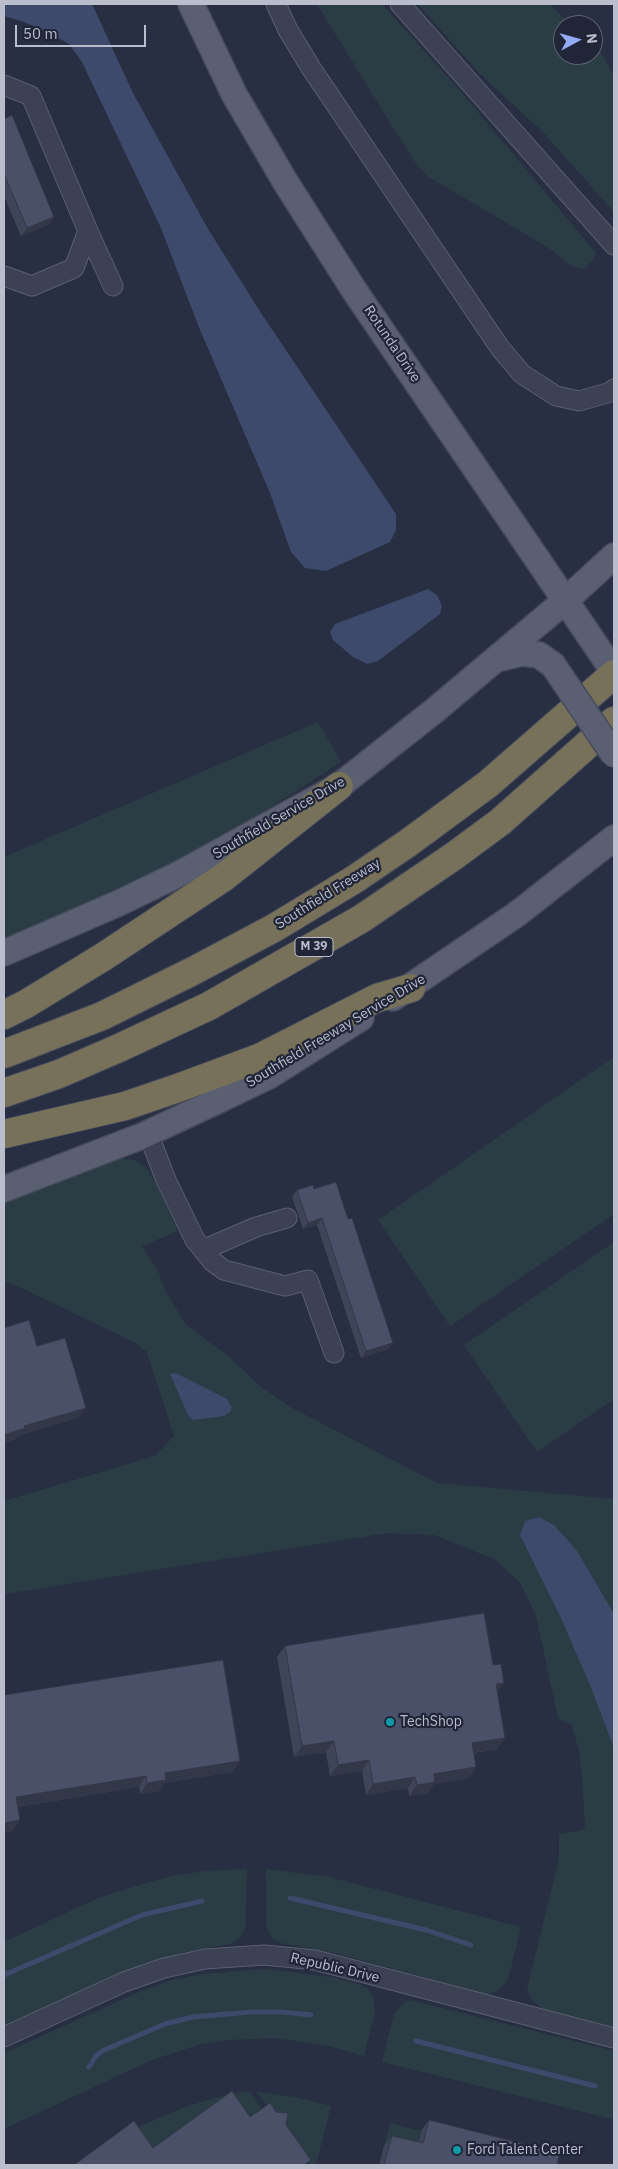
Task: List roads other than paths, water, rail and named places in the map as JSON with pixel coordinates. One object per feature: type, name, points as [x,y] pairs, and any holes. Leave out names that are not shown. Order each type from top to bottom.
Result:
[{"type":"highway","name":"Southfield Freeway","points":[[4,1054],[102,1016],[193,972],[274,928],[355,879],[408,843],[488,784],[614,673]]},
{"type":"highway","name":"M 39","points":[[4,1093],[59,1074],[208,1006],[361,919],[454,856],[500,822],[614,721]]},
{"type":"highway","points":[[4,1015],[26,1004],[103,957],[224,877],[339,786]]},
{"type":"highway","points":[[4,1134],[125,1106],[178,1088],[259,1058],[377,998],[411,988]]},
{"type":"main road","name":"Rotunda Drive","points":[[191,4],[234,94],[286,183],[360,298],[584,626],[614,673]]},
{"type":"main road","name":"Southfield Service Drive","points":[[4,952],[120,903],[181,873],[339,786],[434,711],[566,600],[614,556]]},
{"type":"main road","points":[[495,659],[522,653],[538,655],[553,665],[614,755]]},
{"type":"main road","name":"Southfield Freeway Service Drive","points":[[4,1189],[148,1133],[269,1076],[411,988],[517,914],[614,838]]},
{"type":"street","points":[[276,4],[288,30],[311,68],[500,348],[522,374],[556,396],[579,401],[611,392],[614,389]]},
{"type":"street","points":[[400,4],[614,245]]},
{"type":"street","points":[[4,86],[31,96],[113,286]]},
{"type":"street","points":[[4,276],[32,286],[74,268],[88,231]]},
{"type":"street","points":[[148,1133],[183,1218],[195,1240],[212,1261],[224,1270],[285,1286],[308,1280],[334,1353]]},
{"type":"street","points":[[203,1250],[256,1227],[287,1218]]},
{"type":"street","name":"Republic Drive","points":[[4,2037],[124,1982],[164,1968],[205,1959],[264,1955],[315,1960],[614,2038]]},
{"type":"water","points":[[4,4],[92,4],[133,93],[208,229],[261,313],[396,514],[396,530],[390,542],[326,571],[305,568],[291,552],[270,493],[198,325],[161,228],[82,62],[69,44],[50,33],[4,16]]},
{"type":"water","points":[[428,589],[437,595],[442,606],[440,614],[378,661],[367,664],[353,657],[333,640],[330,632],[335,624]]},
{"type":"water","points":[[176,1373],[227,1399],[232,1408],[230,1412],[224,1416],[193,1420],[188,1415],[170,1374]]},
{"type":"water","points":[[539,1517],[554,1525],[577,1551],[614,1614],[614,1748],[590,1685],[561,1618],[520,1535],[525,1521]]},
{"type":"waterway","points":[[290,1898],[426,1930],[471,1945]]},
{"type":"waterway","points":[[4,1975],[142,1915],[202,1901]]},
{"type":"waterway","points":[[89,2067],[96,2056],[102,2051],[165,2024],[193,2017],[252,2012],[282,2012],[311,2015]]},
{"type":"waterway","points":[[416,2041],[595,2086]]},
{"type":"place","name":"TechShop","points":[[390,1722]]},
{"type":"place","name":"Ford Talent Center","points":[[457,2150]]}]
